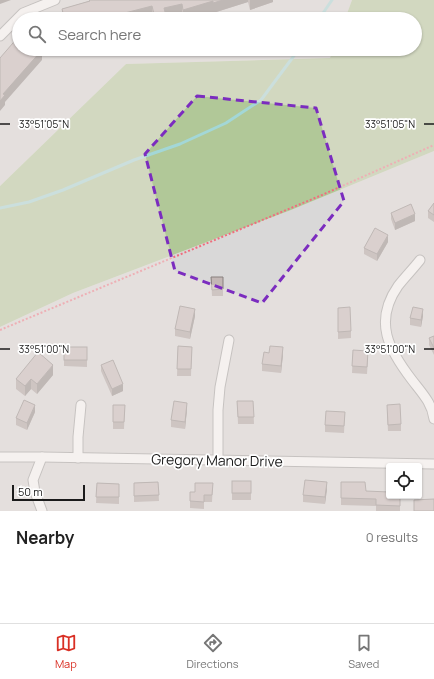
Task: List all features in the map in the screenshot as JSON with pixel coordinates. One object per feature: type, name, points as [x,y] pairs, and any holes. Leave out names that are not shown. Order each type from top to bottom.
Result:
[{"type":"street","points":[[23,12],[55,0]]},
{"type":"street","points":[[0,36],[12,23]]},
{"type":"street","points":[[420,260],[398,287],[391,299],[385,326],[391,348],[401,366],[429,401],[433,409],[434,419]]},
{"type":"street","points":[[218,460],[218,410],[220,387],[229,340]]},
{"type":"street","points":[[78,458],[81,405]]},
{"type":"street","points":[[42,456],[33,480],[35,492],[42,511]]},
{"type":"street","name":"Gregory Manor Drive","points":[[0,457],[42,456],[78,458],[434,464]]},
{"type":"path","points":[[0,330],[322,195],[434,145]]},
{"type":"highlighted area","points":[[197,96],[316,108],[344,201],[262,303],[175,271],[145,154]]},
{"type":"shaded area","points":[[0,0],[352,0],[348,12],[12,12],[12,56],[331,56],[330,58],[126,64],[0,186]]},
{"type":"shaded area","points":[[434,151],[434,511],[0,511],[0,327],[73,293],[291,210]]},
{"type":"green space","points":[[352,0],[434,0],[434,151],[291,210],[73,293],[0,327],[0,186],[126,64],[330,58],[331,56],[422,56],[422,12],[348,12]]},
{"type":"building","points":[[89,0],[223,0],[213,3],[213,1],[183,10],[182,4],[164,8],[165,12],[154,12],[152,6],[129,12],[63,12],[62,9],[90,1]]},
{"type":"building","points":[[12,44],[12,56],[37,56],[3,94],[5,95],[0,101],[0,58]]},
{"type":"building","points":[[434,203],[434,215],[428,211]]},
{"type":"building","points":[[411,204],[415,214],[395,223],[391,213]]},
{"type":"building","points":[[375,228],[388,235],[377,254],[364,248]]},
{"type":"building","points":[[211,277],[223,277],[223,289],[212,290]]},
{"type":"building","points":[[180,306],[195,309],[190,332],[175,329]]},
{"type":"building","points":[[350,307],[351,331],[338,332],[338,308]]},
{"type":"building","points":[[413,307],[423,309],[421,320],[410,318]]},
{"type":"building","points":[[434,336],[434,348],[429,338]]},
{"type":"building","points":[[178,346],[192,347],[191,369],[177,369]]},
{"type":"building","points":[[270,346],[283,347],[281,366],[262,364],[264,352],[269,353]]},
{"type":"building","points":[[64,347],[87,347],[87,360],[64,360]]},
{"type":"building","points":[[353,350],[368,351],[367,367],[352,366]]},
{"type":"building","points":[[38,352],[53,365],[37,384],[31,379],[25,386],[16,379]]},
{"type":"building","points":[[113,360],[123,384],[112,389],[101,365]]},
{"type":"building","points":[[24,400],[35,405],[27,423],[16,418]]},
{"type":"building","points":[[174,401],[187,403],[185,422],[171,420]]},
{"type":"building","points":[[237,401],[253,401],[254,417],[238,417]]},
{"type":"building","points":[[400,404],[401,424],[388,425],[387,405]]},
{"type":"building","points":[[113,405],[125,405],[124,422],[113,422]]},
{"type":"building","points":[[326,411],[345,412],[344,426],[325,425]]},
{"type":"building","points":[[305,480],[327,482],[325,497],[303,495]]},
{"type":"building","points":[[232,481],[251,481],[251,493],[232,493]]},
{"type":"building","points":[[158,482],[159,495],[134,496],[134,483]]},
{"type":"building","points":[[341,482],[365,482],[366,491],[386,492],[386,499],[400,499],[400,506],[376,505],[376,499],[341,498]]},
{"type":"building","points":[[97,483],[119,484],[119,497],[96,497]]},
{"type":"building","points":[[195,483],[213,483],[212,495],[204,495],[204,502],[190,501],[190,492],[195,492]]},
{"type":"building","points":[[434,499],[434,511],[414,511],[414,500]]},
{"type":"waterway","points":[[324,12],[332,0]]},
{"type":"waterway","points":[[0,208],[29,202],[63,190],[134,160],[180,144],[226,123],[261,100],[294,56]]}]
